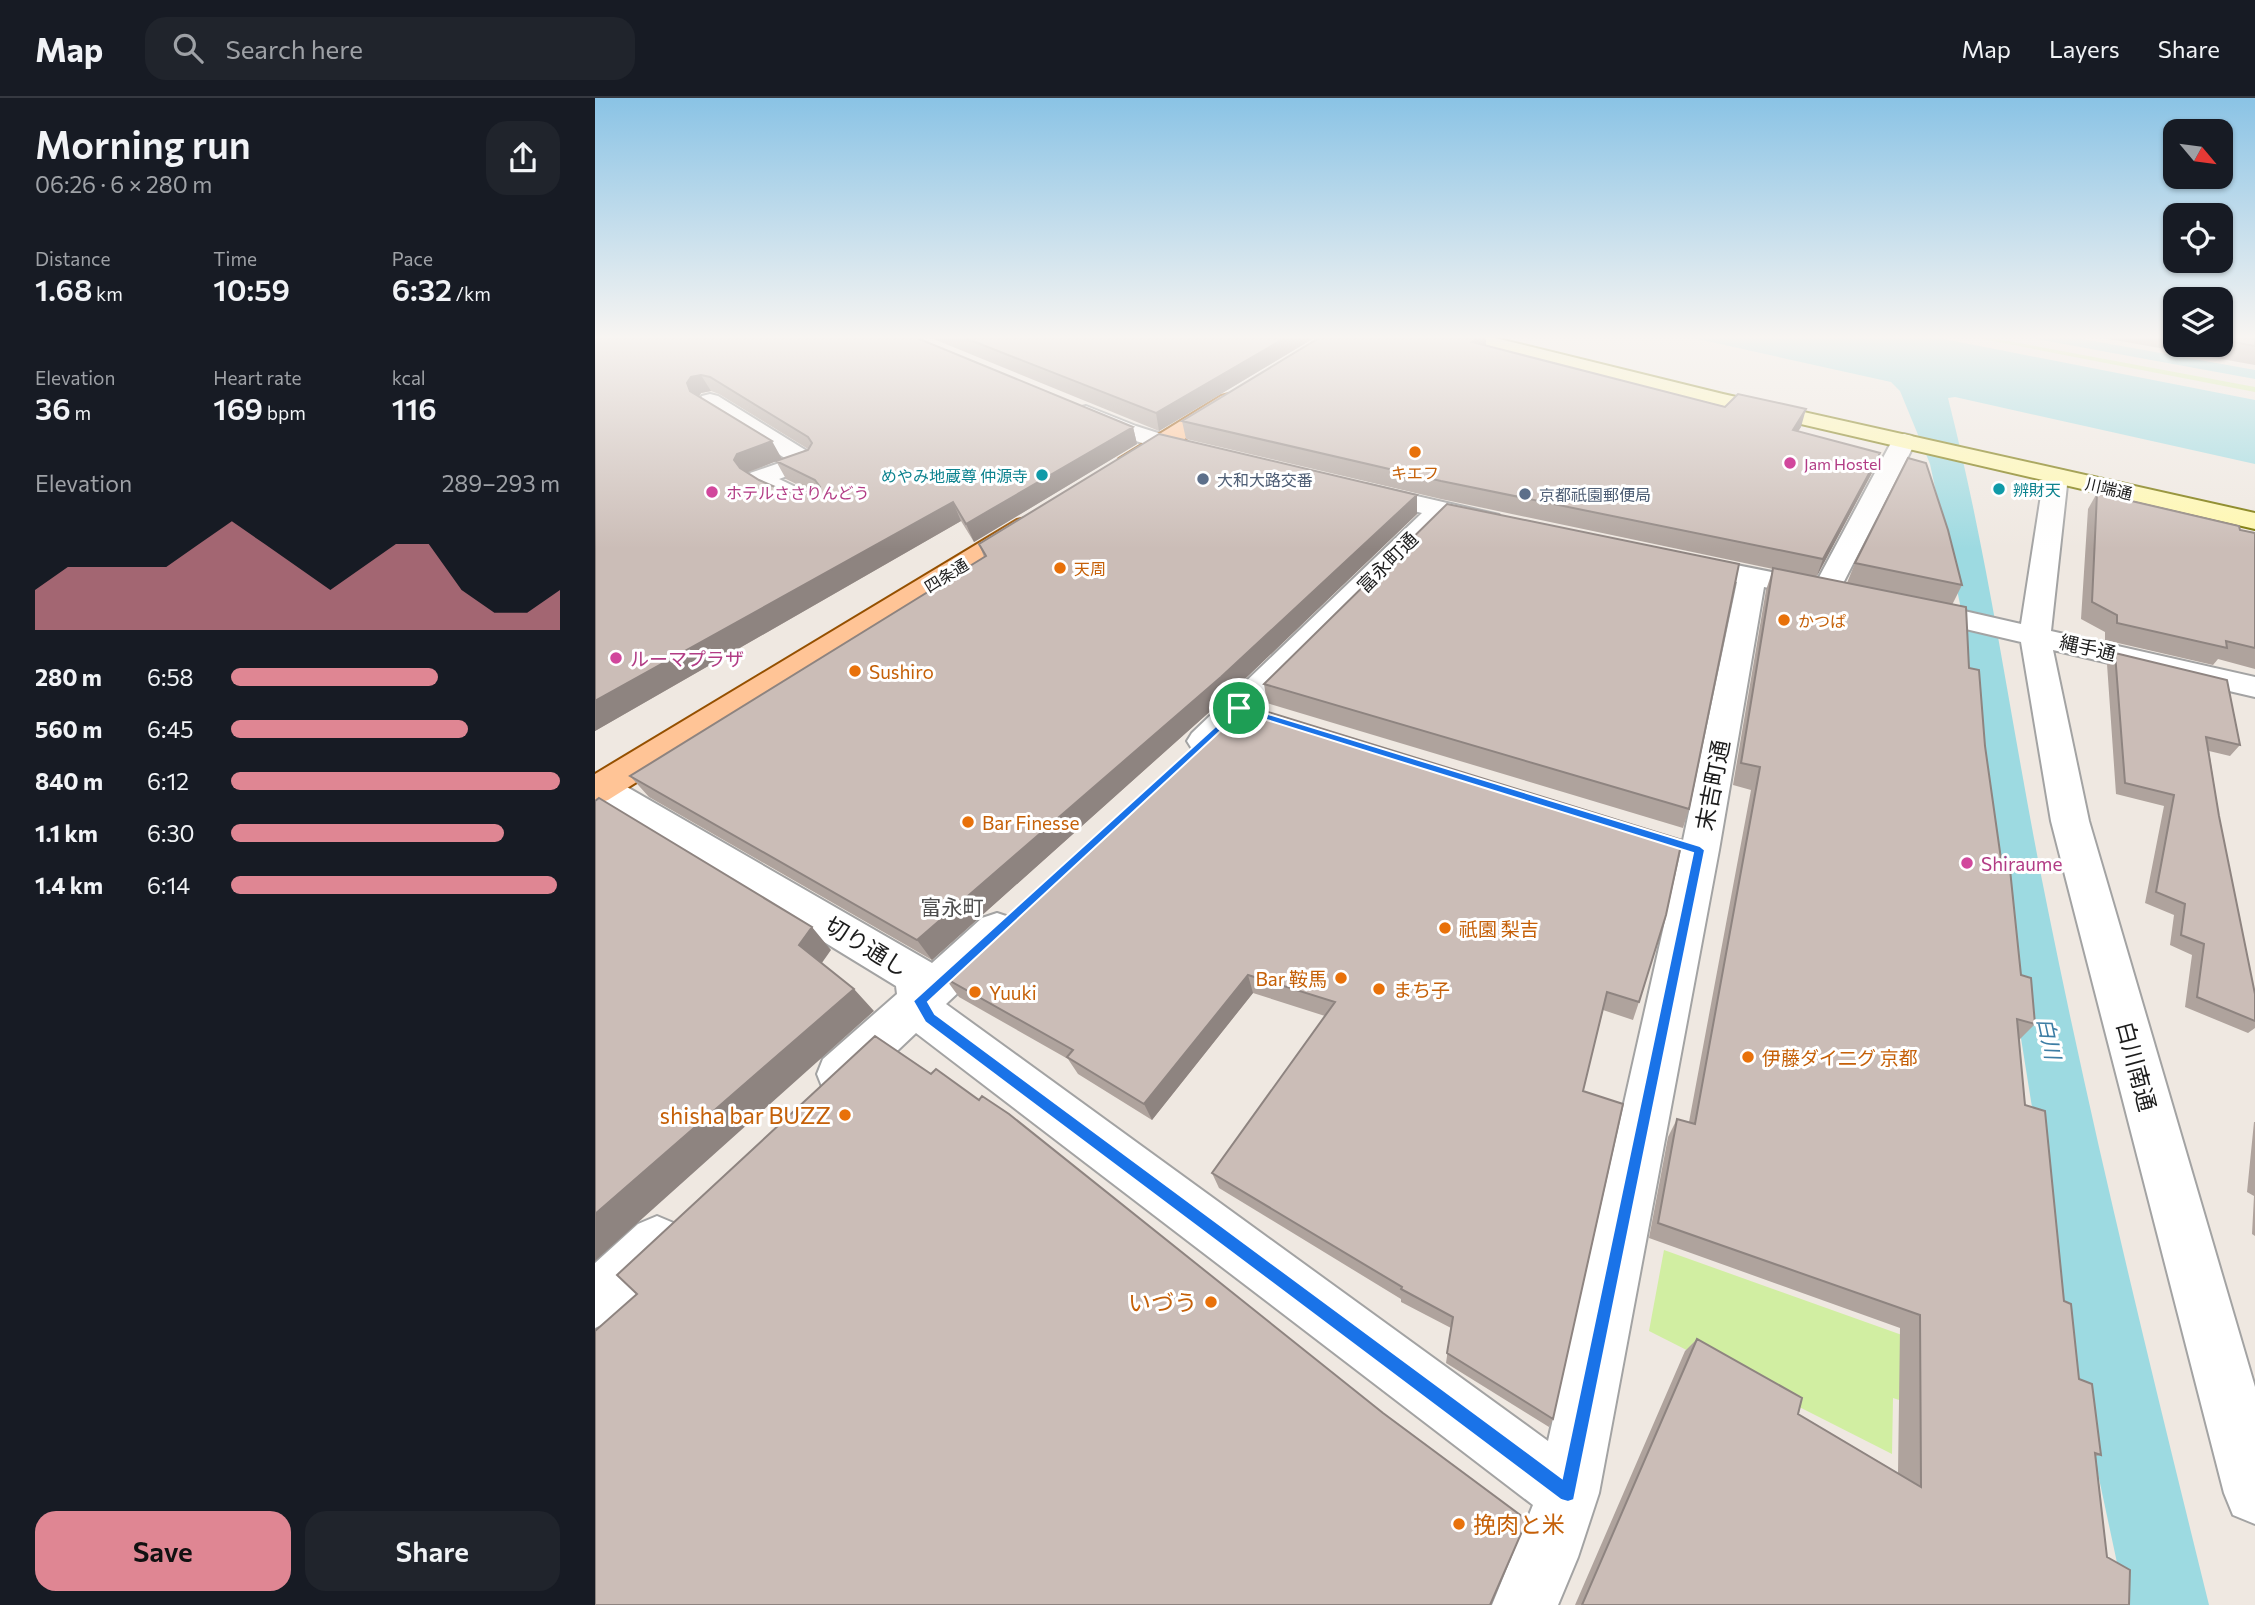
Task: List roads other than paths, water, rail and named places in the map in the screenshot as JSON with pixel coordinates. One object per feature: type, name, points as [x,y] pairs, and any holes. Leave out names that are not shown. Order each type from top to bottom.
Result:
[{"type":"main road","points":[[1104,478],[1218,408]]},
{"type":"main road","name":"四条通","points":[[597,789],[1045,514]]},
{"type":"street","points":[[722,408],[807,461],[759,478],[790,496],[814,505]]},
{"type":"street","points":[[1076,408],[1162,443],[1223,460]]},
{"type":"street","name":"川端通","points":[[1767,408],[2255,521]]},
{"type":"street","name":"川端通","points":[[1817,408],[2255,506]]},
{"type":"street","points":[[1657,557],[1838,594],[1904,441]]},
{"type":"street","name":"白川南通","points":[[2056,476],[2024,637],[2070,821],[2255,1493]]},
{"type":"street","points":[[1345,488],[1508,524]]},
{"type":"street","name":"富永町通","points":[[1177,765],[1252,713],[1440,510]]},
{"type":"street","name":"末吉町通","points":[[1525,1605],[1546,1557],[1568,1493],[1686,846],[1752,577]]},
{"type":"street","name":"縄手通","points":[[1889,604],[1957,618],[2024,637],[2255,687]]},
{"type":"street","name":"切り通し","points":[[597,789],[917,976],[920,1001],[930,1018],[1568,1493]]},
{"type":"street","points":[[818,1095],[1023,907]]},
{"type":"street","points":[[595,1300],[686,1216]]},
{"type":"water","name":"白川","points":[[1907,408],[1950,408],[1977,525],[2035,846],[2066,997],[2125,1258],[2209,1605],[2126,1605],[2068,1333],[1976,756],[1960,604],[1930,464]]},
{"type":"water","points":[[2006,408],[2255,408],[2255,464]]},
{"type":"place","name":"キエフ","points":[[1415,452]]},
{"type":"place","name":"Jam Hostel","points":[[1790,463]]},
{"type":"place","name":"めやみ地蔵尊 仲源寺","points":[[1042,475]]},
{"type":"place","name":"大和大路交番","points":[[1203,479]]},
{"type":"place","name":"辨財天","points":[[1999,489]]},
{"type":"place","name":"ホテルささりんどう","points":[[712,492]]},
{"type":"place","name":"京都祇園郵便局","points":[[1525,494]]},
{"type":"place","name":"天周","points":[[1060,568]]},
{"type":"place","name":"かつぱ","points":[[1784,620]]},
{"type":"place","name":"ルーマプラザ","points":[[616,658]]},
{"type":"place","name":"Sushiro","points":[[855,671]]},
{"type":"place","name":"Bar Finesse","points":[[968,822]]},
{"type":"place","name":"Shiraume","points":[[1967,863]]},
{"type":"place","name":"祇園 梨吉","points":[[1445,928]]},
{"type":"place","name":"Bar 鞍馬","points":[[1341,978]]},
{"type":"place","name":"まち子","points":[[1379,989]]},
{"type":"place","name":"Yuuki","points":[[975,992]]},
{"type":"place","name":"伊藤ダイ二グ 京都","points":[[1748,1057]]},
{"type":"place","name":"shisha bar BUZZ","points":[[845,1115]]},
{"type":"place","name":"いづう","points":[[1211,1302]]},
{"type":"place","name":"挽肉と米","points":[[1459,1524]]},
{"type":"district","name":"富永町","points":[[952,906]]}]
